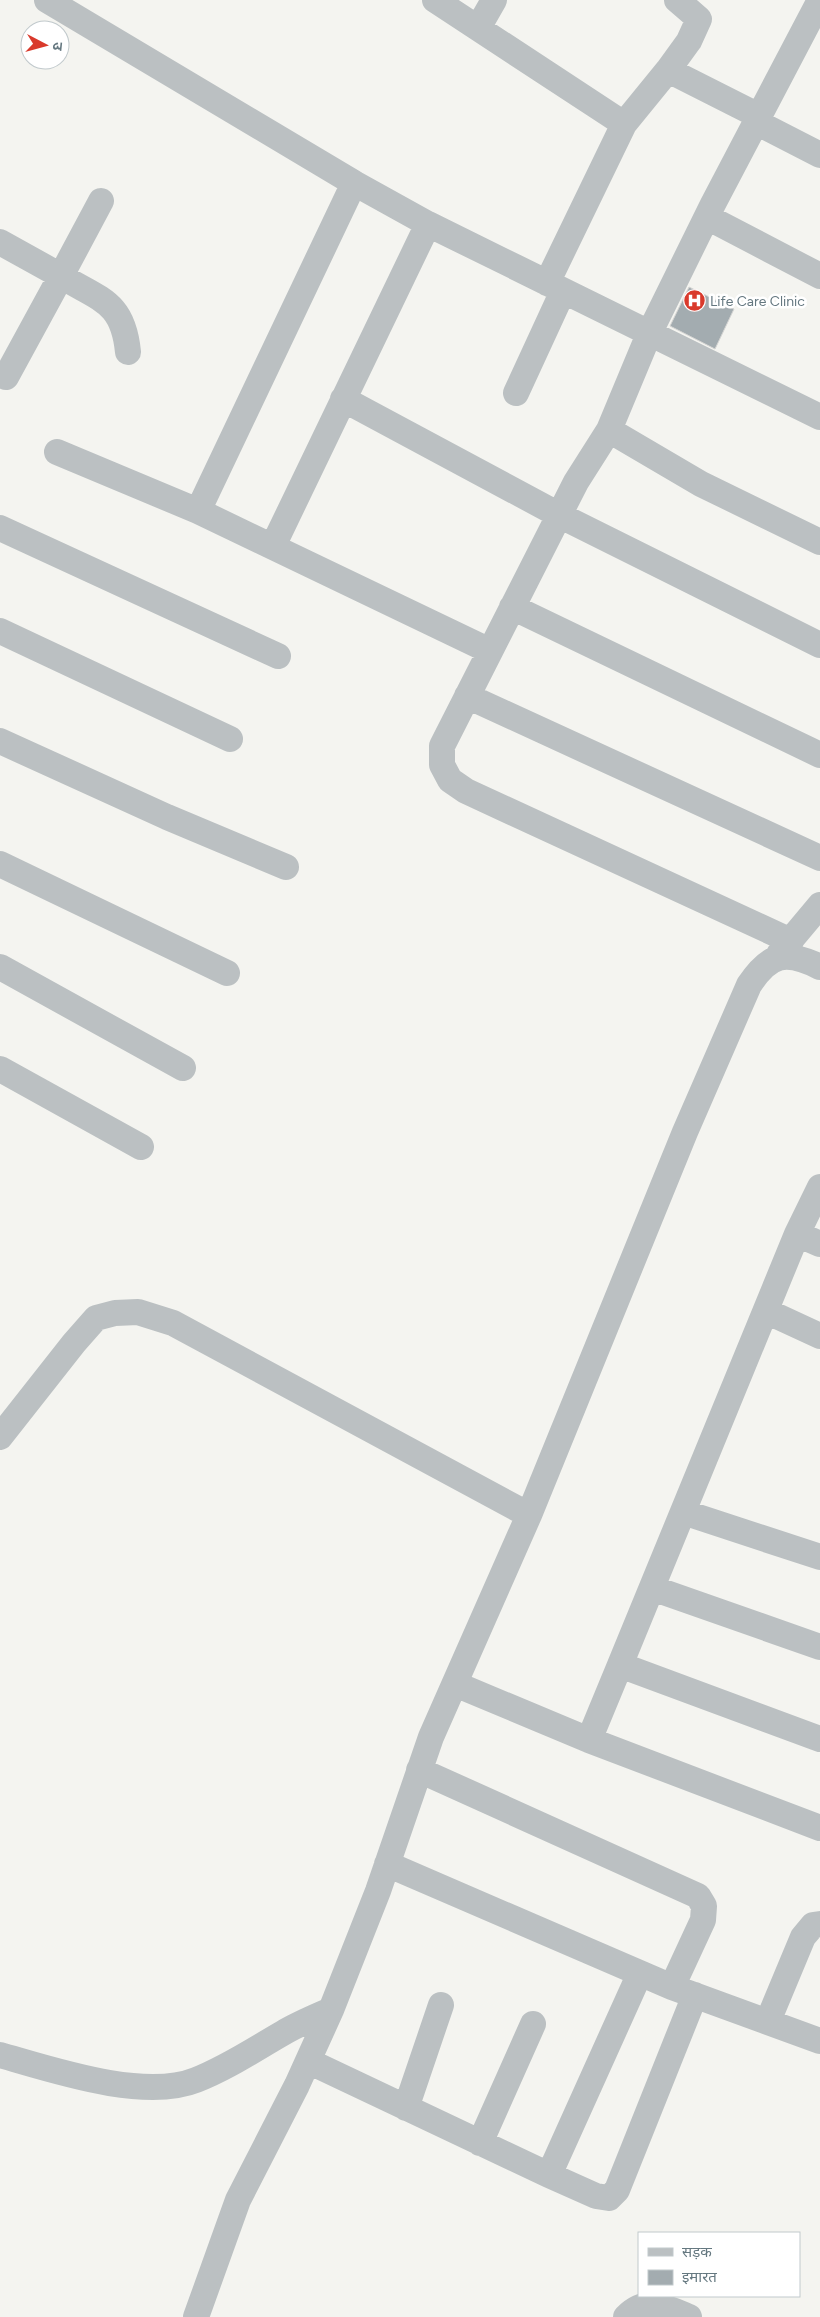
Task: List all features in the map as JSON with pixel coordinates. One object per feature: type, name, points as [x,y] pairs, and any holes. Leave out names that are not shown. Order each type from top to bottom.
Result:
[{"type":"street","points":[[47,0],[354,183],[428,224],[820,417]]},
{"type":"street","points":[[436,0],[624,124]]},
{"type":"street","points":[[478,28],[494,0]]},
{"type":"street","points":[[516,393],[555,287],[624,124],[668,70],[688,41],[705,9],[677,0]]},
{"type":"street","points":[[820,0],[811,36],[757,119],[649,334],[609,430],[576,482],[561,516],[512,607],[442,746],[442,765],[450,780],[466,791],[820,967]]},
{"type":"street","points":[[668,70],[820,155]]},
{"type":"street","points":[[198,511],[354,183]]},
{"type":"street","points":[[0,374],[6,377],[100,201]]},
{"type":"street","points":[[707,216],[820,276]]},
{"type":"street","points":[[273,546],[428,224]]},
{"type":"street","points":[[0,242],[112,307],[120,317],[126,330],[128,352]]},
{"type":"street","points":[[343,399],[561,516],[820,645]]},
{"type":"street","points":[[609,430],[701,484],[820,542]]},
{"type":"street","points":[[57,452],[198,511],[490,651]]},
{"type":"street","points":[[0,528],[278,656]]},
{"type":"street","points":[[512,607],[820,755]]},
{"type":"street","points":[[0,631],[230,739]]},
{"type":"street","points":[[467,696],[820,858]]},
{"type":"street","points":[[0,741],[167,817],[286,867]]},
{"type":"street","points":[[0,864],[227,973]]},
{"type":"street","points":[[196,2317],[238,2200],[308,2061],[331,2010],[387,1864],[431,1736],[529,1515],[685,1132],[749,985],[760,968],[784,949],[820,905]]},
{"type":"street","points":[[0,967],[184,1068]]},
{"type":"street","points":[[0,1069],[141,1147]]},
{"type":"street","points":[[589,1740],[766,1310],[809,1239],[820,1187]]},
{"type":"street","points":[[766,1310],[820,1336]]},
{"type":"street","points":[[0,1437],[96,1318],[115,1313],[138,1312],[173,1323],[529,1515]]},
{"type":"street","points":[[683,1512],[820,1557]]},
{"type":"street","points":[[652,1588],[820,1648]]},
{"type":"street","points":[[620,1665],[820,1739]]},
{"type":"street","points":[[455,1684],[589,1740],[820,1828]]},
{"type":"street","points":[[308,2061],[596,2196],[609,2198],[614,2196],[683,1991],[703,1920],[704,1906],[698,1896],[419,1770]]},
{"type":"street","points":[[387,1864],[683,1991],[768,2021],[820,2042]]},
{"type":"street","points":[[768,2021],[803,1937],[813,1925],[820,1924]]},
{"type":"street","points":[[549,2174],[640,1973]]},
{"type":"street","points":[[406,2108],[441,2005]]},
{"type":"street","points":[[0,2054],[97,2080],[142,2088],[170,2086],[195,2080],[285,2031],[331,2010]]},
{"type":"street","points":[[480,2143],[533,2024]]},
{"type":"street","points":[[626,2317],[643,2304],[656,2304],[689,2317]]},
{"type":"building","points":[[689,287],[734,309],[715,349],[670,326]]},
{"type":"place","name":"Life Care Clinic","points":[[694,301]]}]
